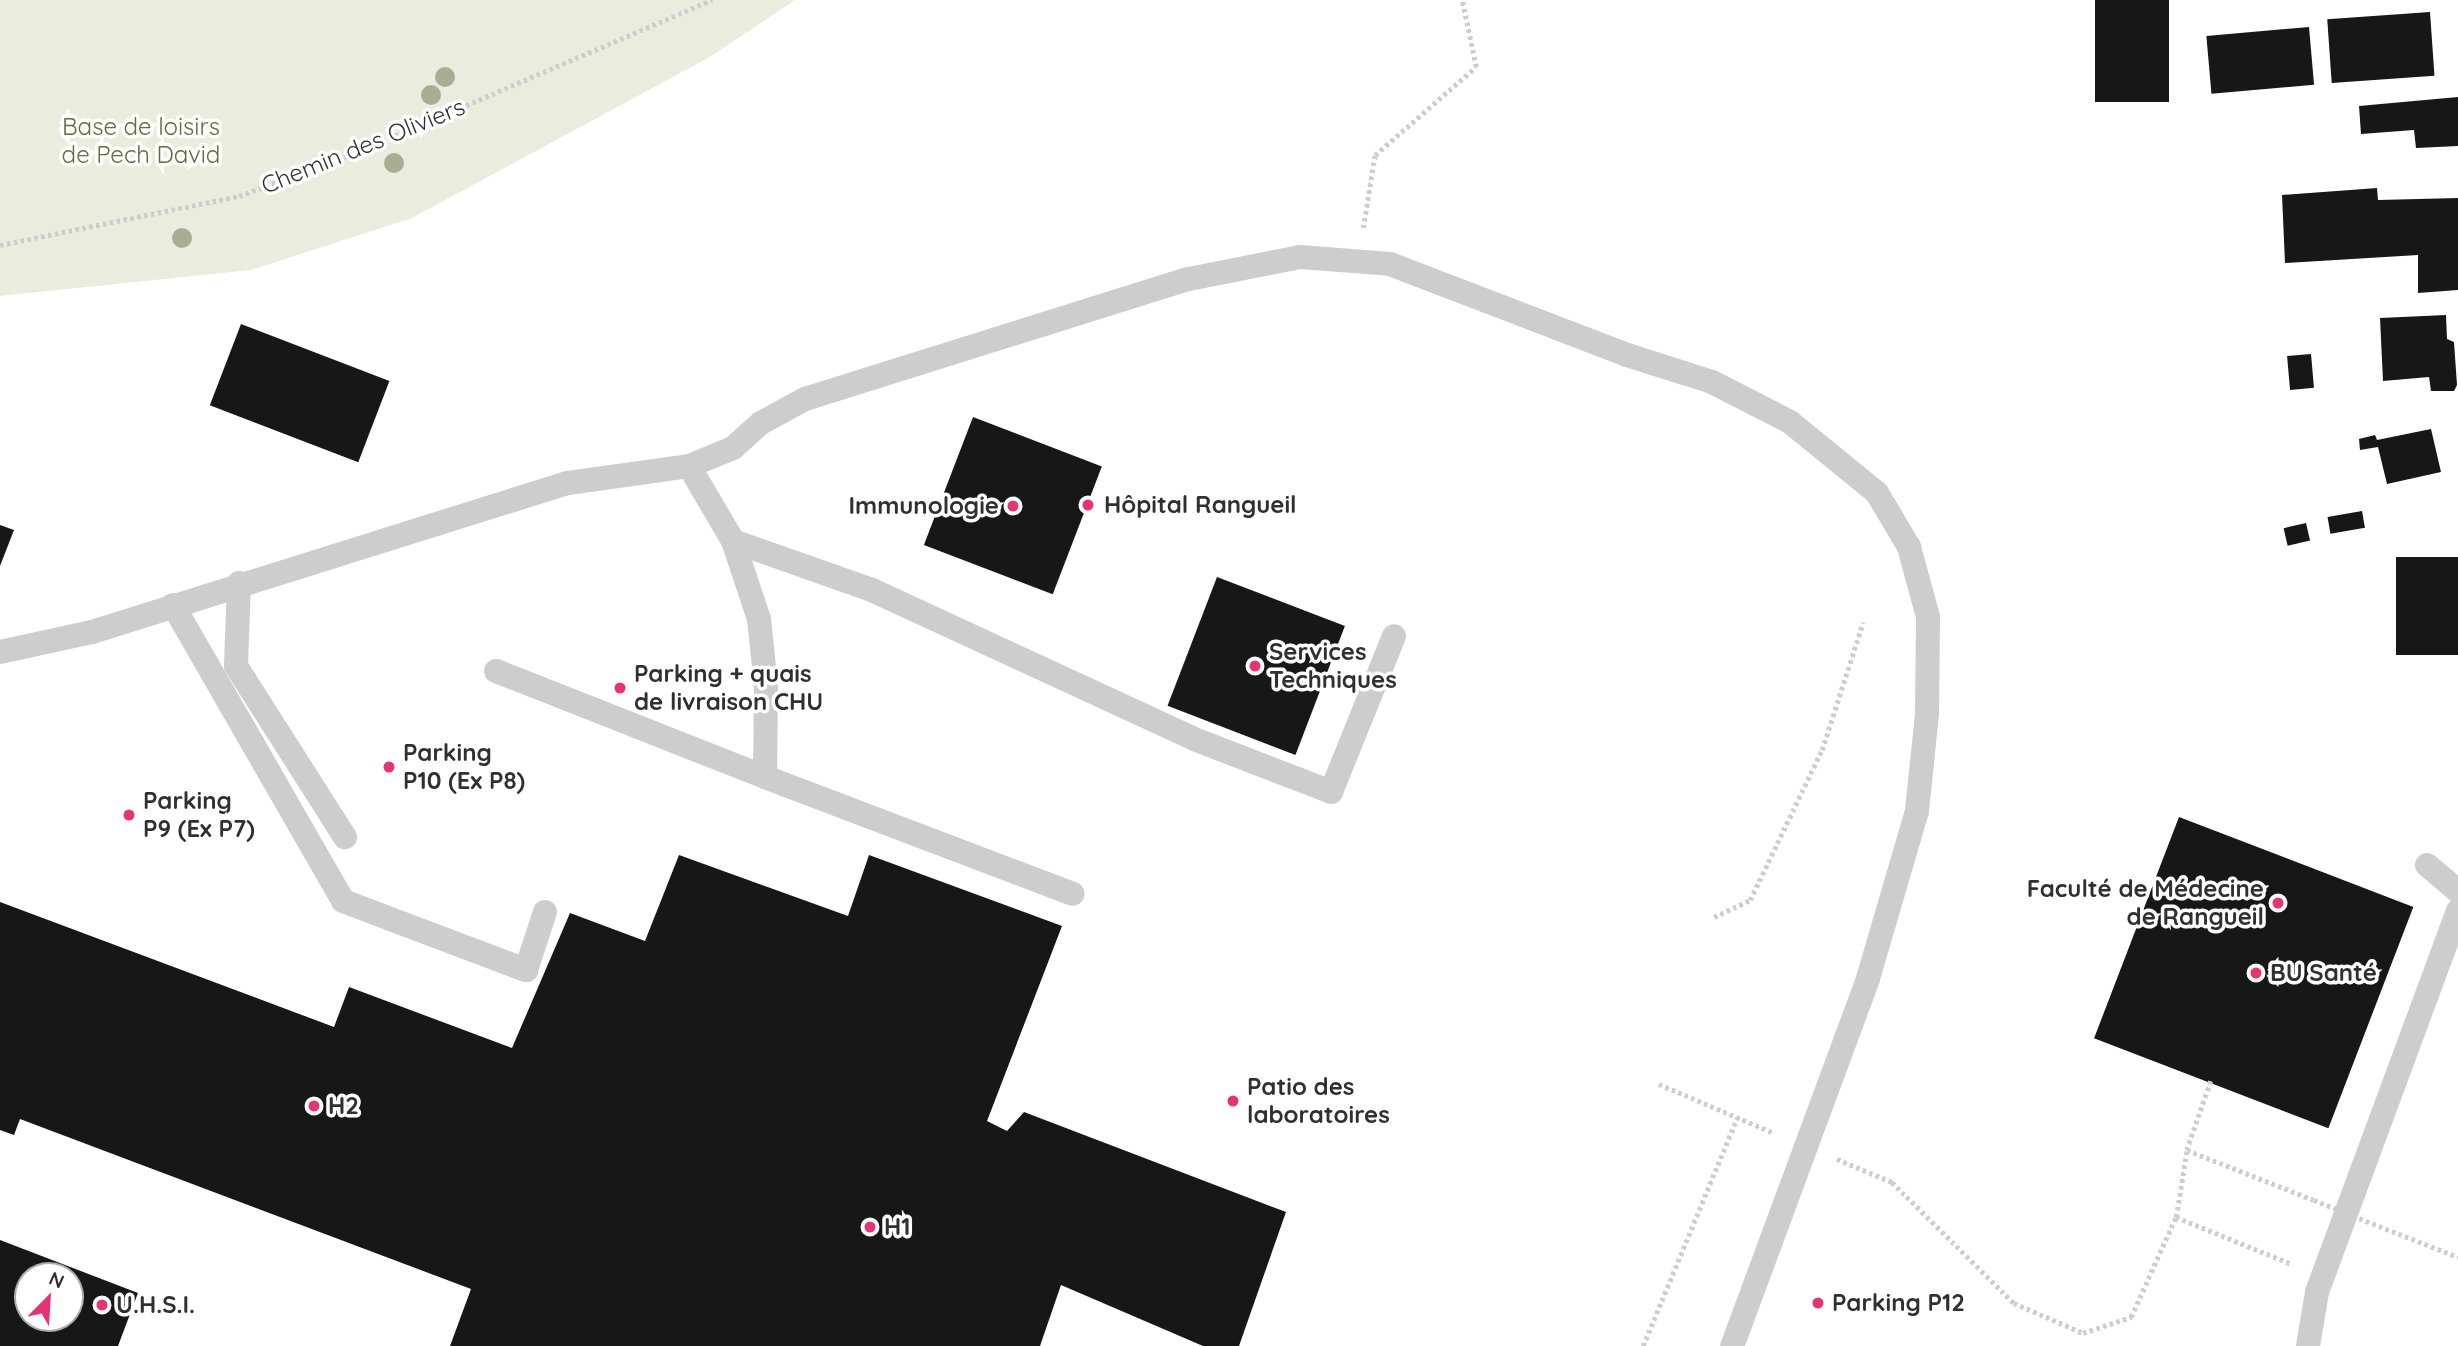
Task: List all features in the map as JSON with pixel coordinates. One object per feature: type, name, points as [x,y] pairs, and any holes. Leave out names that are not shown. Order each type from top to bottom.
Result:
[{"type":"lane","points":[[0,652],[92,632],[239,583],[568,483],[689,466],[733,448],[761,423],[805,399],[1189,279],[1300,257],[1390,264],[1627,355],[1712,382],[1790,422],[1877,493],[1909,547],[1928,617],[1927,714],[1917,811],[1868,979],[1732,1346]]},
{"type":"lane","points":[[689,466],[733,541],[759,619],[766,685],[765,778]]},
{"type":"lane","points":[[733,541],[872,590],[1194,738],[1331,792],[1394,636]]},
{"type":"lane","points":[[239,583],[236,666],[345,837]]},
{"type":"lane","points":[[173,605],[343,901],[526,970],[545,912]]},
{"type":"lane","points":[[496,671],[765,778],[1073,894]]},
{"type":"lane","points":[[2427,865],[2458,891]]},
{"type":"lane","points":[[2308,1346],[2323,1276],[2458,911]]},
{"type":"path","name":"Chemin des Oliviers","points":[[0,245],[239,196],[349,155],[712,0]]},
{"type":"path","points":[[1363,228],[1375,155],[1476,67],[1462,0]]},
{"type":"path","points":[[1714,917],[1751,900],[1822,750],[1863,622]]},
{"type":"path","points":[[1892,1182],[2014,1303],[2083,1333],[2131,1317],[2176,1217],[2187,1150],[2211,1082]]},
{"type":"path","points":[[1643,1346],[1737,1118],[1659,1084]]},
{"type":"path","points":[[2187,1150],[2458,1257]]},
{"type":"path","points":[[2176,1217],[2323,1276]]},
{"type":"green space","name":"Base de loisirs de Pech David","points":[[0,0],[795,0],[708,58],[412,218],[251,270],[0,296]]},
{"type":"building","points":[[2095,0],[2169,0],[2169,102],[2095,102]]},
{"type":"building","points":[[2430,12],[2434,76],[2332,83],[2327,19]]},
{"type":"building","points":[[2309,27],[2314,85],[2211,94],[2206,36]]},
{"type":"building","points":[[2458,97],[2458,146],[2416,148],[2414,130],[2361,134],[2359,106]]},
{"type":"building","points":[[2377,188],[2378,200],[2458,198],[2458,290],[2418,293],[2418,255],[2285,263],[2282,195]]},
{"type":"building","points":[[2446,315],[2447,339],[2454,342],[2457,385],[2454,391],[2431,391],[2429,377],[2383,381],[2380,318]]},
{"type":"building","points":[[241,324],[389,381],[358,462],[210,405]]},
{"type":"building","points":[[2311,354],[2314,388],[2290,390],[2287,356]]},
{"type":"building","name":"Immunologie","points":[[973,417],[1102,466],[1053,594],[924,545]]},
{"type":"building","points":[[2431,429],[2441,472],[2387,484],[2378,447],[2360,450],[2359,439],[2375,435],[2377,440]]},
{"type":"building","points":[[2362,511],[2365,528],[2330,534],[2328,517]]},
{"type":"building","points":[[2306,523],[2310,541],[2288,546],[2284,528]]},
{"type":"building","points":[[0,525],[14,530],[0,566]]},
{"type":"building","points":[[2396,557],[2458,557],[2458,655],[2396,655]]},
{"type":"building","name":"Services Techniques","points":[[1217,577],[1345,626],[1295,755],[1168,706]]},
{"type":"building","name":"BU Santé","points":[[2179,817],[2413,907],[2328,1128],[2094,1038]]},
{"type":"building","points":[[679,855],[848,916],[869,855],[1062,926],[987,1121],[1007,1131],[1024,1112],[1286,1212],[1239,1346],[1203,1346],[1061,1285],[1040,1346],[450,1346],[471,1289],[20,1119],[14,1135],[0,1130],[0,902],[334,1027],[349,987],[512,1048],[570,913],[645,941]]},
{"type":"building","name":"U.H.S.I.","points":[[0,1240],[57,1262],[14,1262],[14,1332],[84,1332],[84,1272],[138,1293],[118,1346],[0,1346]]},
{"type":"place","name":"Hôpital Rangueil","points":[[1088,505]]},
{"type":"place","name":"Immunologie","points":[[1013,506]]},
{"type":"place","name":"Services Techniques","points":[[1255,666]]},
{"type":"place","name":"Parking + quais de livraison CHU","points":[[620,688]]},
{"type":"place","name":"Parking P10 (Ex P8)","points":[[389,767]]},
{"type":"place","name":"Parking P9 (Ex P7)","points":[[129,815]]},
{"type":"place","name":"Faculté de Médecine de Rangueil","points":[[2278,903]]},
{"type":"place","name":"BU Santé","points":[[2256,973]]},
{"type":"place","name":"Patio des laboratoires","points":[[1233,1101]]},
{"type":"place","name":"H2","points":[[314,1106]]},
{"type":"place","name":"H1","points":[[870,1227]]},
{"type":"place","name":"Parking P12","points":[[1818,1303]]},
{"type":"place","name":"U.H.S.I.","points":[[102,1305]]}]
